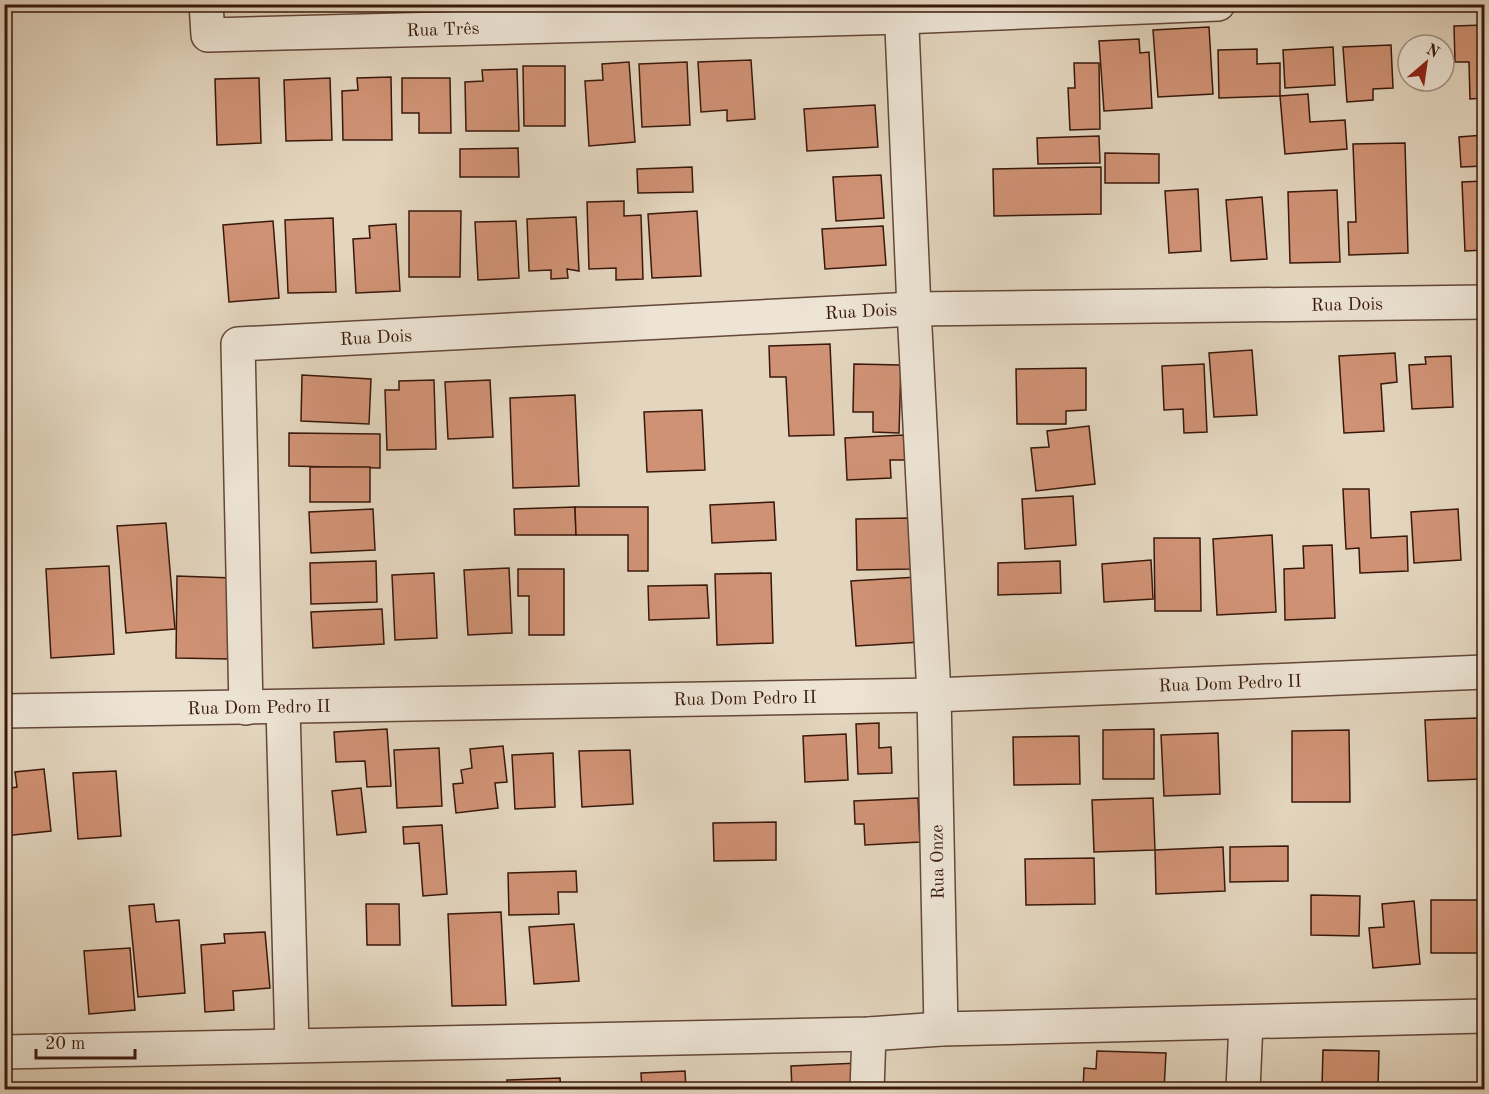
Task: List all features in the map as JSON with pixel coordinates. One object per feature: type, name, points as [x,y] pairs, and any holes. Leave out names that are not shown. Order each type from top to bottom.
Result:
[{"type":"street","name":"Rua Três","points":[[207,20],[902,11],[1218,4]]},
{"type":"street","name":"Rua Onze","points":[[902,11],[914,309],[934,695],[941,1029]]},
{"type":"street","name":"Rua Dois","points":[[246,708],[238,344],[914,309],[1485,302]]},
{"type":"street","name":"Rua Dom Pedro II","points":[[4,711],[934,695],[1485,672]]},
{"type":"street","points":[[283,707],[292,1046]]},
{"type":"street","points":[[4,1052],[868,1034],[941,1029],[1485,1016]]},
{"type":"street","points":[[1243,1089],[1246,1022]]},
{"type":"street","points":[[867,1089],[868,1034]]},
{"type":"building","points":[[1484,25],[1484,98],[1470,99],[1469,62],[1456,62],[1454,26]]},
{"type":"building","points":[[1209,27],[1213,94],[1158,97],[1153,30]]},
{"type":"building","points":[[1139,39],[1140,53],[1149,52],[1152,108],[1104,111],[1099,41]]},
{"type":"building","points":[[1391,45],[1393,88],[1373,89],[1373,100],[1347,102],[1343,47]]},
{"type":"building","points":[[1333,47],[1335,85],[1285,88],[1283,50]]},
{"type":"building","points":[[1257,49],[1257,64],[1280,63],[1280,96],[1219,98],[1218,50]]},
{"type":"building","points":[[751,60],[755,119],[727,121],[727,110],[701,112],[698,62]]},
{"type":"building","points":[[629,62],[635,142],[589,146],[585,81],[603,80],[602,64]]},
{"type":"building","points":[[687,62],[690,125],[642,127],[639,64]]},
{"type":"building","points":[[1074,63],[1099,63],[1100,129],[1070,130],[1068,88],[1075,88]]},
{"type":"building","points":[[523,66],[565,66],[565,126],[524,126]]},
{"type":"building","points":[[517,69],[519,131],[466,131],[465,82],[483,81],[482,70]]},
{"type":"building","points":[[391,77],[392,140],[343,140],[342,91],[358,90],[357,78]]},
{"type":"building","points":[[259,78],[261,143],[217,145],[215,79]]},
{"type":"building","points":[[330,78],[332,140],[286,141],[284,80]]},
{"type":"building","points":[[402,78],[450,78],[451,133],[419,133],[419,113],[402,113]]},
{"type":"building","points":[[1308,94],[1310,122],[1345,120],[1347,149],[1285,154],[1280,96]]},
{"type":"building","points":[[875,105],[878,147],[807,151],[804,109]]},
{"type":"building","points":[[1484,135],[1484,166],[1461,167],[1459,137]]},
{"type":"building","points":[[1099,136],[1100,163],[1038,164],[1037,138]]},
{"type":"building","points":[[1405,143],[1408,253],[1349,255],[1348,222],[1356,222],[1353,144]]},
{"type":"building","points":[[518,148],[519,177],[460,177],[460,149]]},
{"type":"building","points":[[1105,153],[1159,154],[1159,183],[1105,183]]},
{"type":"building","points":[[692,167],[693,192],[638,193],[637,169]]},
{"type":"building","points":[[1101,167],[1101,214],[994,216],[993,169]]},
{"type":"building","points":[[881,175],[884,218],[836,221],[833,177]]},
{"type":"building","points":[[1484,181],[1484,250],[1465,251],[1462,182]]},
{"type":"building","points":[[1198,189],[1201,251],[1169,253],[1165,191]]},
{"type":"building","points":[[1337,190],[1340,262],[1290,263],[1288,192]]},
{"type":"building","points":[[1262,197],[1267,259],[1231,261],[1226,200]]},
{"type":"building","points":[[624,201],[624,216],[641,215],[643,279],[616,280],[616,268],[589,269],[587,202]]},
{"type":"building","points":[[409,211],[461,211],[460,277],[409,277]]},
{"type":"building","points":[[697,211],[701,276],[652,278],[648,214]]},
{"type":"building","points":[[576,217],[579,271],[567,269],[568,278],[551,279],[551,270],[529,271],[527,219]]},
{"type":"building","points":[[333,218],[336,292],[288,293],[285,220]]},
{"type":"building","points":[[273,221],[279,298],[229,302],[223,225]]},
{"type":"building","points":[[516,221],[519,278],[478,280],[475,222]]},
{"type":"building","points":[[396,224],[400,291],[356,293],[353,239],[370,238],[369,226]]},
{"type":"building","points":[[883,226],[886,265],[825,269],[822,229]]},
{"type":"building","points":[[830,344],[834,435],[789,436],[786,377],[770,377],[769,346]]},
{"type":"building","points":[[1252,350],[1257,415],[1214,417],[1209,353]]},
{"type":"building","points":[[1395,353],[1397,382],[1381,384],[1384,431],[1344,433],[1339,356]]},
{"type":"building","points":[[1451,356],[1453,407],[1412,409],[1409,365],[1426,364],[1425,357]]},
{"type":"building","points":[[854,364],[901,365],[899,433],[873,432],[873,412],[853,412]]},
{"type":"building","points":[[1204,364],[1207,432],[1184,433],[1183,409],[1164,410],[1162,366]]},
{"type":"building","points":[[1086,368],[1086,410],[1066,411],[1066,424],[1017,424],[1016,369]]},
{"type":"building","points":[[302,375],[371,379],[369,424],[301,421]]},
{"type":"building","points":[[434,380],[436,449],[387,450],[385,390],[399,390],[399,381]]},
{"type":"building","points":[[490,380],[493,437],[448,439],[445,382]]},
{"type":"building","points":[[575,395],[579,486],[513,488],[510,398]]},
{"type":"building","points":[[702,410],[705,470],[647,472],[644,412]]},
{"type":"building","points":[[1089,426],[1095,484],[1036,491],[1031,448],[1049,447],[1047,431]]},
{"type":"building","points":[[289,433],[380,434],[380,468],[289,466]]},
{"type":"building","points":[[904,435],[905,460],[890,460],[891,478],[847,480],[845,438]]},
{"type":"building","points":[[310,467],[370,467],[370,502],[310,502]]},
{"type":"building","points":[[1343,489],[1369,489],[1371,538],[1407,536],[1408,571],[1360,573],[1359,548],[1346,549]]},
{"type":"building","points":[[1073,496],[1076,545],[1025,549],[1022,499]]},
{"type":"building","points":[[774,502],[776,540],[712,543],[710,505]]},
{"type":"building","points":[[575,507],[576,535],[515,535],[514,509]]},
{"type":"building","points":[[575,507],[648,507],[648,571],[628,571],[628,535],[576,535]]},
{"type":"building","points":[[373,509],[375,550],[311,553],[309,512]]},
{"type":"building","points":[[1458,509],[1461,560],[1414,563],[1411,512]]},
{"type":"building","points":[[911,518],[912,569],[857,570],[856,519]]},
{"type":"building","points":[[166,523],[175,629],[126,633],[117,526]]},
{"type":"building","points":[[1272,535],[1276,612],[1217,615],[1213,539]]},
{"type":"building","points":[[1154,538],[1200,538],[1201,611],[1155,611]]},
{"type":"building","points":[[1332,545],[1335,618],[1285,620],[1284,569],[1304,568],[1303,546]]},
{"type":"building","points":[[1151,560],[1153,599],[1104,602],[1102,564]]},
{"type":"building","points":[[1479,560],[1484,560],[1484,610],[1481,610]]},
{"type":"building","points":[[376,561],[377,602],[311,604],[310,563]]},
{"type":"building","points":[[1060,561],[1061,593],[998,595],[998,563]]},
{"type":"building","points":[[109,566],[114,654],[51,658],[46,569]]},
{"type":"building","points":[[509,568],[512,633],[468,635],[464,570]]},
{"type":"building","points":[[518,569],[564,569],[564,635],[529,635],[529,596],[518,596]]},
{"type":"building","points":[[434,573],[437,638],[395,640],[392,575]]},
{"type":"building","points":[[771,573],[773,643],[717,645],[715,574]]},
{"type":"building","points":[[177,576],[232,578],[231,659],[176,658]]},
{"type":"building","points":[[917,577],[921,642],[856,646],[851,581]]},
{"type":"building","points":[[707,585],[709,618],[649,620],[648,586]]},
{"type":"building","points":[[382,609],[384,644],[313,648],[311,612]]},
{"type":"building","points":[[1478,718],[1481,779],[1428,781],[1425,720]]},
{"type":"building","points":[[879,723],[879,748],[891,747],[892,773],[858,774],[856,724]]},
{"type":"building","points":[[387,729],[391,786],[367,787],[365,761],[336,762],[334,732]]},
{"type":"building","points":[[1154,729],[1154,779],[1103,779],[1103,730]]},
{"type":"building","points":[[1349,730],[1350,802],[1292,802],[1292,731]]},
{"type":"building","points":[[1218,733],[1220,794],[1164,796],[1161,735]]},
{"type":"building","points":[[846,734],[848,780],[805,782],[803,736]]},
{"type":"building","points":[[1079,736],[1080,784],[1014,785],[1013,737]]},
{"type":"building","points":[[503,746],[507,782],[495,783],[498,808],[456,813],[453,784],[463,783],[461,770],[472,768],[470,749]]},
{"type":"building","points":[[439,748],[442,806],[397,808],[394,750]]},
{"type":"building","points":[[630,750],[633,804],[582,807],[579,751]]},
{"type":"building","points":[[553,753],[555,807],[515,809],[512,755]]},
{"type":"building","points":[[44,769],[51,831],[4,836],[4,789],[17,787],[15,772]]},
{"type":"building","points":[[116,771],[121,836],[78,839],[73,773]]},
{"type":"building","points":[[361,788],[366,832],[337,835],[332,791]]},
{"type":"building","points":[[918,798],[920,842],[865,845],[864,824],[855,824],[854,801]]},
{"type":"building","points":[[1153,798],[1155,850],[1094,852],[1092,800]]},
{"type":"building","points":[[776,822],[776,860],[714,861],[713,823]]},
{"type":"building","points":[[442,825],[447,894],[423,896],[419,843],[404,844],[403,827]]},
{"type":"building","points":[[1288,846],[1288,881],[1230,882],[1230,847]]},
{"type":"building","points":[[1223,847],[1225,891],[1156,894],[1155,850]]},
{"type":"building","points":[[1094,858],[1095,904],[1026,905],[1025,859]]},
{"type":"building","points":[[576,871],[577,892],[558,892],[559,914],[509,915],[508,873]]},
{"type":"building","points":[[1311,895],[1360,896],[1359,936],[1311,935]]},
{"type":"building","points":[[1431,900],[1484,900],[1484,953],[1431,953]]},
{"type":"building","points":[[1414,901],[1420,964],[1373,968],[1369,928],[1384,927],[1382,904]]},
{"type":"building","points":[[154,904],[156,922],[179,920],[185,993],[138,997],[129,906]]},
{"type":"building","points":[[366,904],[399,904],[400,945],[367,945]]},
{"type":"building","points":[[501,912],[506,1005],[452,1006],[448,914]]},
{"type":"building","points":[[574,924],[579,981],[534,984],[529,927]]},
{"type":"building","points":[[265,932],[270,988],[233,991],[234,1010],[205,1012],[201,945],[225,943],[224,934]]},
{"type":"building","points":[[130,948],[135,1010],[89,1014],[84,951]]},
{"type":"building","points":[[1323,1050],[1379,1051],[1378,1088],[1322,1086]]},
{"type":"building","points":[[1097,1051],[1166,1053],[1164,1090],[1083,1090],[1084,1068],[1096,1069]]},
{"type":"building","points":[[859,1063],[860,1090],[792,1090],[791,1066]]},
{"type":"building","points":[[685,1071],[686,1090],[642,1090],[641,1073]]},
{"type":"building","points":[[560,1078],[561,1090],[508,1090],[507,1080]]}]
